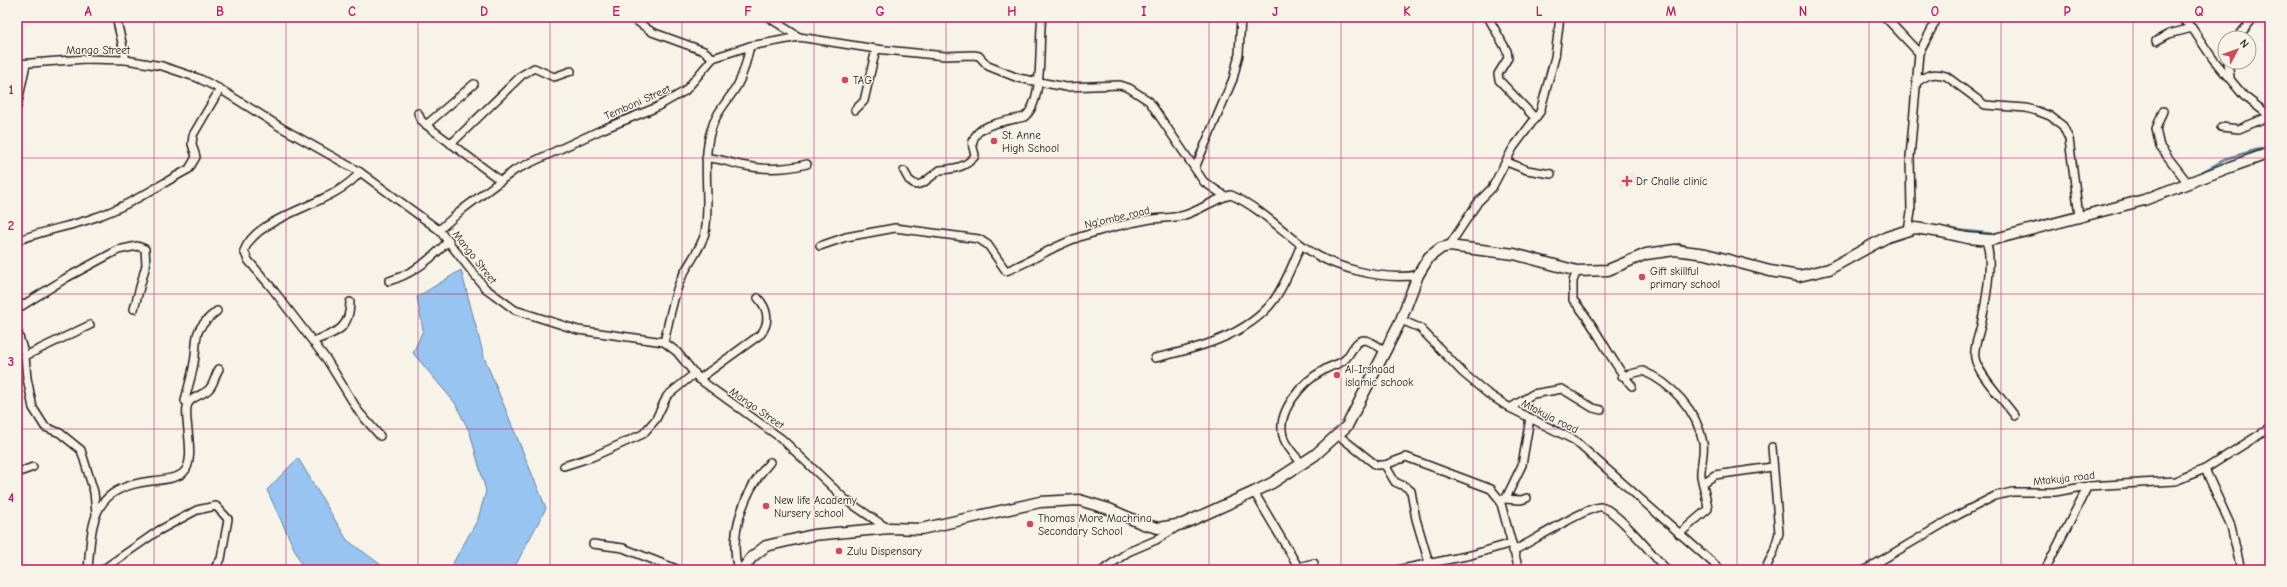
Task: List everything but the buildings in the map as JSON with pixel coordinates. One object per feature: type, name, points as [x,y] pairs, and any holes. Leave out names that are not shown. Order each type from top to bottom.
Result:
[{"type":"street","points":[[116,17],[126,60]]},
{"type":"street","points":[[631,17],[652,32],[666,39],[685,43],[704,51],[713,58],[750,46],[799,37],[876,49],[945,56],[974,55],[979,56],[988,66],[1003,73],[1018,78],[1066,87],[1120,85],[1138,92],[1157,112],[1204,182],[1225,196],[1231,195],[1239,198],[1301,245],[1318,255],[1348,268],[1391,277],[1418,275]]},
{"type":"street","points":[[768,17],[799,37]]},
{"type":"street","points":[[904,170],[909,180],[916,185],[919,185],[940,170],[948,171],[968,162],[975,156],[972,143],[977,133],[983,128],[1024,117],[1029,113],[1032,108],[1037,82],[1042,17]]},
{"type":"street","points":[[1195,168],[1233,79],[1239,54],[1241,17]]},
{"type":"street","points":[[1488,17],[1507,51],[1508,58],[1498,74],[1499,80],[1535,118]]},
{"type":"street","points":[[1449,246],[1478,202],[1492,188],[1513,148],[1543,105],[1550,78],[1560,17]]},
{"type":"street","points":[[1885,17],[1919,53]]},
{"type":"street","points":[[1908,230],[1911,212],[1910,157],[1919,53],[1938,17]]},
{"type":"street","points":[[2180,17],[2192,28],[2213,58],[2244,96],[2270,116],[2239,129],[2221,126]]},
{"type":"street","points":[[2245,30],[2252,17]]},
{"type":"street","points":[[2156,41],[2169,34],[2192,28]]},
{"type":"street","points":[[664,342],[676,292],[688,262],[701,244],[704,234],[706,220],[706,158],[711,130],[718,112],[737,85],[750,46]]},
{"type":"street","points":[[855,110],[864,101],[876,49]]},
{"type":"street","name":"Temboni Street","points":[[439,230],[463,209],[501,181],[532,161],[669,101],[685,91],[713,58]]},
{"type":"street","name":"Mango Street","points":[[17,64],[86,59],[126,60],[162,66],[198,78],[220,89],[282,128],[360,172],[439,230],[449,240],[484,288],[515,310],[578,330],[664,342],[677,352],[697,376],[782,439],[846,500],[887,528]]},
{"type":"street","points":[[17,107],[26,64]]},
{"type":"street","points":[[451,144],[518,79],[530,70],[534,68],[554,77],[571,71]]},
{"type":"street","points":[[2229,70],[2230,77]]},
{"type":"street","points":[[1916,83],[1927,75],[1939,74],[1946,76],[1985,104],[2026,108],[2045,114],[2058,121],[2063,126],[2069,139],[2079,216]]},
{"type":"street","points":[[426,125],[474,84]]},
{"type":"street","points":[[17,242],[38,232],[95,218],[118,209],[189,169],[196,157],[192,144],[193,135],[220,89]]},
{"type":"street","points":[[2163,111],[2156,129],[2160,147],[2188,183]]},
{"type":"street","points":[[418,113],[421,120],[426,125],[501,181]]},
{"type":"street","points":[[1102,570],[1128,552],[1156,540],[1183,524],[1272,483],[1302,464],[1338,435],[1347,426],[1401,320],[1418,275],[1429,257],[1441,248],[1449,246],[1514,254],[1577,271],[1608,270],[1646,254],[1668,250],[1706,254],[1770,271],[1799,276],[1829,269],[1887,237],[1908,230],[1926,229],[1985,240],[2032,230],[2079,216],[2144,200],[2270,154]]},
{"type":"street","points":[[706,158],[719,158],[746,166],[774,169],[807,164]]},
{"type":"street","points":[[1507,162],[1527,170],[1551,174]]},
{"type":"street","points":[[360,172],[354,181],[330,195],[279,219],[247,242],[244,252],[248,260],[272,287],[327,360],[359,412],[380,436]]},
{"type":"street","name":"Ng'ombe road","points":[[820,246],[846,237],[895,228],[979,239],[988,245],[1006,271],[1025,263],[1041,253],[1085,235],[1151,220],[1181,216],[1198,211],[1225,196]]},
{"type":"street","points":[[389,281],[406,276],[415,270],[449,240]]},
{"type":"street","points":[[1985,240],[1989,251],[1986,298],[1974,357],[1979,369],[2016,416]]},
{"type":"street","points":[[1155,358],[1230,334],[1257,317],[1273,301],[1281,289],[1301,245]]},
{"type":"street","points":[[17,309],[66,278],[118,250],[137,246],[145,249],[146,265],[134,309]]},
{"type":"street","points":[[1577,271],[1573,281],[1574,300],[1586,313],[1622,376],[1632,386]]},
{"type":"street","points":[[564,466],[592,457],[643,434],[656,419],[666,396],[761,334],[767,325],[768,320],[762,302],[758,298]]},
{"type":"street","points":[[313,341],[341,330],[345,325],[350,302]]},
{"type":"street","points":[[185,402],[194,367],[195,339],[198,328],[217,311]]},
{"type":"street","name":"Mtakuja road","points":[[1401,320],[1420,328],[1463,373],[1510,408],[1574,440],[1652,507],[1679,534],[1721,570]]},
{"type":"street","points":[[25,356],[90,325]]},
{"type":"street","points":[[17,330],[25,356],[27,378],[33,408],[45,427],[60,433],[81,450],[94,492],[96,515]]},
{"type":"street","points":[[1302,464],[1284,440],[1283,434],[1283,426],[1287,411],[1296,393],[1323,370],[1345,360],[1356,345],[1363,340],[1367,340],[1386,350]]},
{"type":"street","points":[[88,570],[90,538],[101,503],[115,490],[127,484],[171,478],[183,473],[189,454],[187,407],[190,400],[211,387],[219,369]]},
{"type":"street","points":[[1622,376],[1643,371],[1652,375],[1677,392],[1695,421],[1704,444],[1701,471],[1702,483],[1708,506],[1707,512],[1679,534]]},
{"type":"street","points":[[1510,408],[1533,394],[1562,389],[1593,408],[1601,410]]},
{"type":"street","points":[[1519,570],[1512,547],[1503,499],[1522,466],[1530,418]]},
{"type":"street","name":"Mtakuja road","points":[[1865,570],[1958,515],[1995,496],[2012,492],[2055,492],[2088,486],[2175,481],[2205,469],[2270,428]]},
{"type":"street","points":[[1338,435],[1376,465],[1385,465],[1402,458],[1409,458],[1491,489],[1503,499],[1521,500],[1527,498]]},
{"type":"street","points":[[1765,570],[1774,551],[1779,533],[1772,467],[1772,447]]},
{"type":"street","points":[[738,570],[734,554],[744,504],[756,479],[770,462]]},
{"type":"street","points":[[1385,465],[1395,482],[1411,491],[1416,519],[1428,566]]},
{"type":"street","points":[[17,473],[33,467]]},
{"type":"street","points":[[1702,483],[1715,475],[1772,467]]},
{"type":"street","points":[[2205,469],[2231,526],[2241,570]]},
{"type":"street","points":[[2045,570],[2088,486]]},
{"type":"street","points":[[1254,492],[1299,568],[1314,563]]},
{"type":"street","points":[[742,570],[752,557],[766,546],[780,542],[813,535],[887,528],[921,529],[1040,502],[1079,500],[1102,506],[1144,524],[1158,528],[1183,524]]},
{"type":"street","points":[[102,570],[158,531],[197,510],[216,506],[228,520],[221,559],[213,570]]},
{"type":"street","points":[[1397,570],[1428,566],[1471,555],[1512,547],[1600,506],[1607,509],[1628,527],[1667,570]]},
{"type":"street","points":[[593,544],[624,548],[679,570]]},
{"type":"shaded area","name":"Dr Challe clinic","points":[[1632,172],[1637,183],[1622,189],[1617,178]]},
{"type":"water","points":[[461,270],[484,357],[546,508],[513,570],[449,570],[478,519],[486,491],[470,433],[455,403],[413,353],[423,330],[417,297]]},
{"type":"water","points":[[298,458],[347,540],[388,570],[304,570],[267,490]]},
{"type":"waterway","points":[[2196,175],[2228,158],[2270,146]]},
{"type":"waterway","points":[[2063,216],[2114,203]]},
{"type":"waterway","points":[[1949,229],[1994,234],[2002,232]]},
{"type":"waterway","points":[[1673,246],[1679,244],[1689,247]]},
{"type":"place","name":"TAG","points":[[845,80]]},
{"type":"place","name":"St. Anne High School","points":[[994,141]]},
{"type":"place","name":"Dr Challe clinic","points":[[1627,181]]},
{"type":"place","name":"Gift skillful primary school","points":[[1642,277]]},
{"type":"place","name":"Al-Irshaad islamic schook","points":[[1337,375]]},
{"type":"place","name":"New life Academy Nursery school","points":[[766,506]]},
{"type":"place","name":"Thomas More Machrina Secondary School","points":[[1030,524]]},
{"type":"place","name":"Zulu Dispensary","points":[[839,551]]}]
